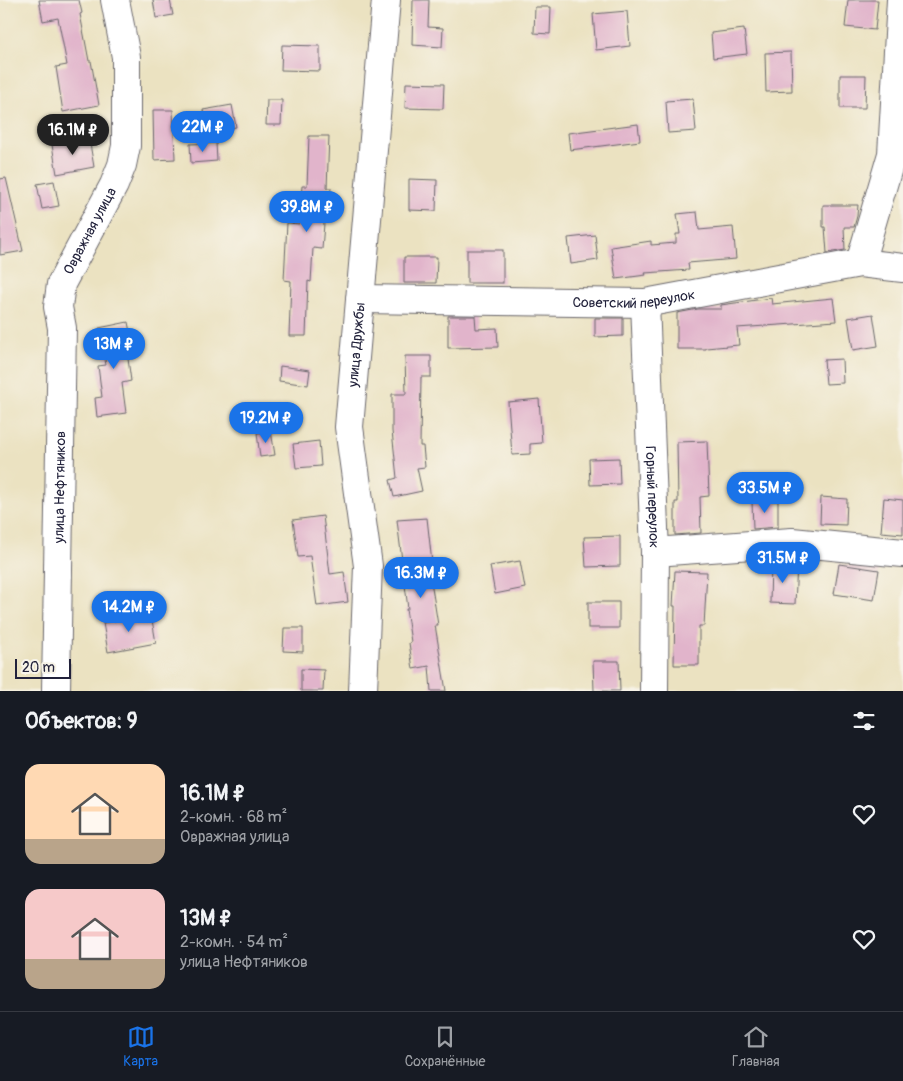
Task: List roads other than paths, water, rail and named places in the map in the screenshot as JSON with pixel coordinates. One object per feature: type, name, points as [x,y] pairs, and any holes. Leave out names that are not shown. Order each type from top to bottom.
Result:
[{"type":"street","name":"Овражная улица","points":[[61,284],[114,185],[122,165],[126,146],[126,57],[115,0]]},
{"type":"street","name":"улица Дружбы","points":[[363,691],[368,566],[349,428],[386,0]]},
{"type":"street","points":[[860,263],[892,154],[901,0]]},
{"type":"street","name":"Советский переулок","points":[[360,299],[645,303],[860,263],[903,268]]},
{"type":"street","name":"улица Нефтяников","points":[[56,691],[62,328],[58,307],[61,284]]},
{"type":"street","name":"Горный переулок","points":[[645,303],[655,552],[654,691]]},
{"type":"street","points":[[655,552],[792,542],[903,553]]}]
